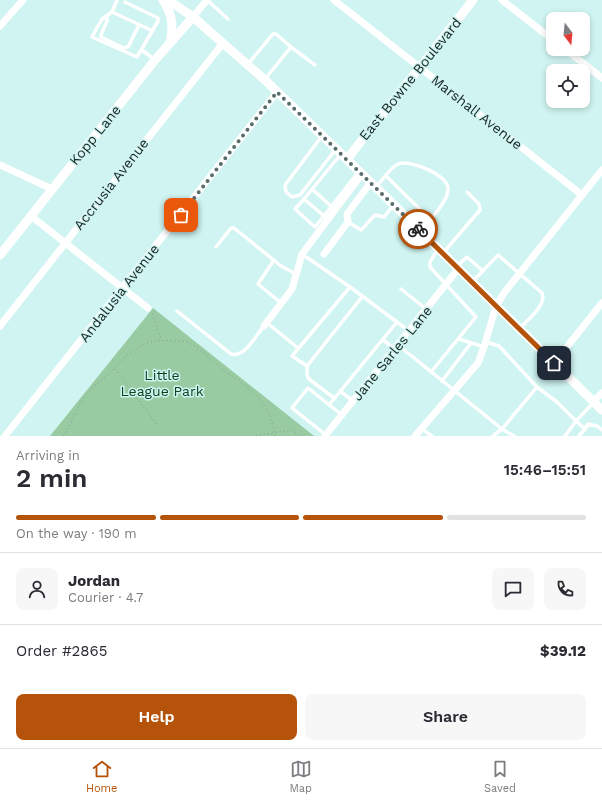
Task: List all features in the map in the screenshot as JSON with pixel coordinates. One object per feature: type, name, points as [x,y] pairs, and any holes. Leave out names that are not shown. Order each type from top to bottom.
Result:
[{"type":"main road","points":[[163,0],[172,18],[173,32],[170,43]]},
{"type":"main road","points":[[168,0],[193,17],[265,80],[421,231],[602,410]]},
{"type":"main road","name":"East Bowne Boulevard","points":[[342,154],[420,67],[473,0]]},
{"type":"main road","name":"Kopp Lane","points":[[0,255],[155,60],[193,17]]},
{"type":"street","points":[[0,26],[23,0]]},
{"type":"street","points":[[193,17],[207,0]]},
{"type":"street","name":"Marshall Avenue","points":[[334,0],[582,195]]},
{"type":"street","points":[[502,0],[546,35]]},
{"type":"street","name":"Accrusia Avenue","points":[[0,326],[223,43]]},
{"type":"street","points":[[574,56],[602,78]]},
{"type":"street","name":"Andalusia Avenue","points":[[5,436],[277,92]]},
{"type":"street","points":[[0,165],[52,189]]},
{"type":"street","points":[[415,436],[478,362],[496,306],[602,170]]},
{"type":"street","points":[[265,324],[292,289],[302,254],[360,172]]},
{"type":"street","points":[[324,254],[348,222],[348,214],[373,185]]},
{"type":"street","points":[[31,216],[148,308]]},
{"type":"street","name":"Jane Sarles Lane","points":[[326,435],[446,285],[457,268]]},
{"type":"street","points":[[554,363],[602,303]]},
{"type":"street","points":[[593,402],[602,394]]},
{"type":"lane","points":[[117,0],[112,12],[107,17],[102,19],[92,37],[137,57],[153,31],[158,18],[125,2]]},
{"type":"lane","points":[[207,0],[228,19]]},
{"type":"lane","points":[[112,12],[122,14],[128,19],[153,31]]},
{"type":"lane","points":[[128,19],[130,15]]},
{"type":"lane","points":[[107,17],[100,35],[124,48],[128,47],[139,25],[138,19]]},
{"type":"lane","points":[[139,25],[146,22]]},
{"type":"lane","points":[[248,64],[273,34],[276,34],[316,65]]},
{"type":"lane","points":[[265,80],[291,47]]},
{"type":"lane","points":[[142,50],[155,60]]},
{"type":"lane","points":[[323,136],[285,185],[286,192],[292,197],[300,195],[342,154]]},
{"type":"lane","points":[[342,154],[295,209],[315,227],[360,172]]},
{"type":"lane","points":[[373,185],[386,176],[396,165],[401,163],[410,163],[440,176],[449,188],[443,202],[421,231]]},
{"type":"lane","points":[[386,176],[430,219]]},
{"type":"lane","points":[[312,189],[332,207]]},
{"type":"lane","points":[[431,372],[460,339],[476,317],[446,285],[429,264],[480,210],[479,204],[467,192]]},
{"type":"lane","points":[[304,199],[324,216]]},
{"type":"lane","points":[[348,222],[361,230],[375,215],[384,217],[394,205]]},
{"type":"lane","points":[[216,247],[231,228],[234,228],[281,266],[296,274]]},
{"type":"lane","points":[[302,254],[350,287],[409,331]]},
{"type":"lane","points":[[471,282],[498,254],[542,293],[544,297],[542,303],[519,328]]},
{"type":"lane","points":[[457,268],[468,257],[483,271]]},
{"type":"lane","points":[[274,260],[258,284],[281,303]]},
{"type":"lane","points":[[307,366],[292,356],[350,287]]},
{"type":"lane","points":[[401,289],[426,309]]},
{"type":"lane","points":[[334,398],[309,379],[307,375],[307,366],[362,297]]},
{"type":"lane","points":[[177,311],[231,354],[235,355],[243,352],[265,324],[298,348]]},
{"type":"lane","points":[[328,405],[398,322]]},
{"type":"lane","points":[[460,339],[471,343],[499,346],[537,387],[557,402],[585,429]]},
{"type":"lane","points":[[383,340],[397,347],[431,372],[511,435]]},
{"type":"lane","points":[[442,381],[471,343]]},
{"type":"lane","points":[[493,436],[502,429],[537,387]]},
{"type":"lane","points":[[326,435],[292,408],[308,388],[342,415]]},
{"type":"lane","points":[[340,391],[353,401]]},
{"type":"lane","points":[[565,436],[593,402]]},
{"type":"lane","points":[[579,436],[588,424],[597,426],[601,430],[596,433]]},
{"type":"lane","points":[[422,428],[432,436]]},
{"type":"path","points":[[148,308],[156,323],[161,339]]},
{"type":"path","points":[[63,436],[68,430],[74,413],[95,385],[131,350],[161,339],[188,342],[209,356],[224,370],[252,391],[268,410],[275,436]]},
{"type":"path","points":[[114,368],[158,426]]},
{"type":"path","points":[[252,436],[291,430],[301,436]]},
{"type":"green space","name":"Little League Park","points":[[153,308],[314,436],[50,436]]},
{"type":"way so far","points":[[181,215],[277,92],[418,229]]},
{"type":"route","points":[[418,229],[554,363]]}]
